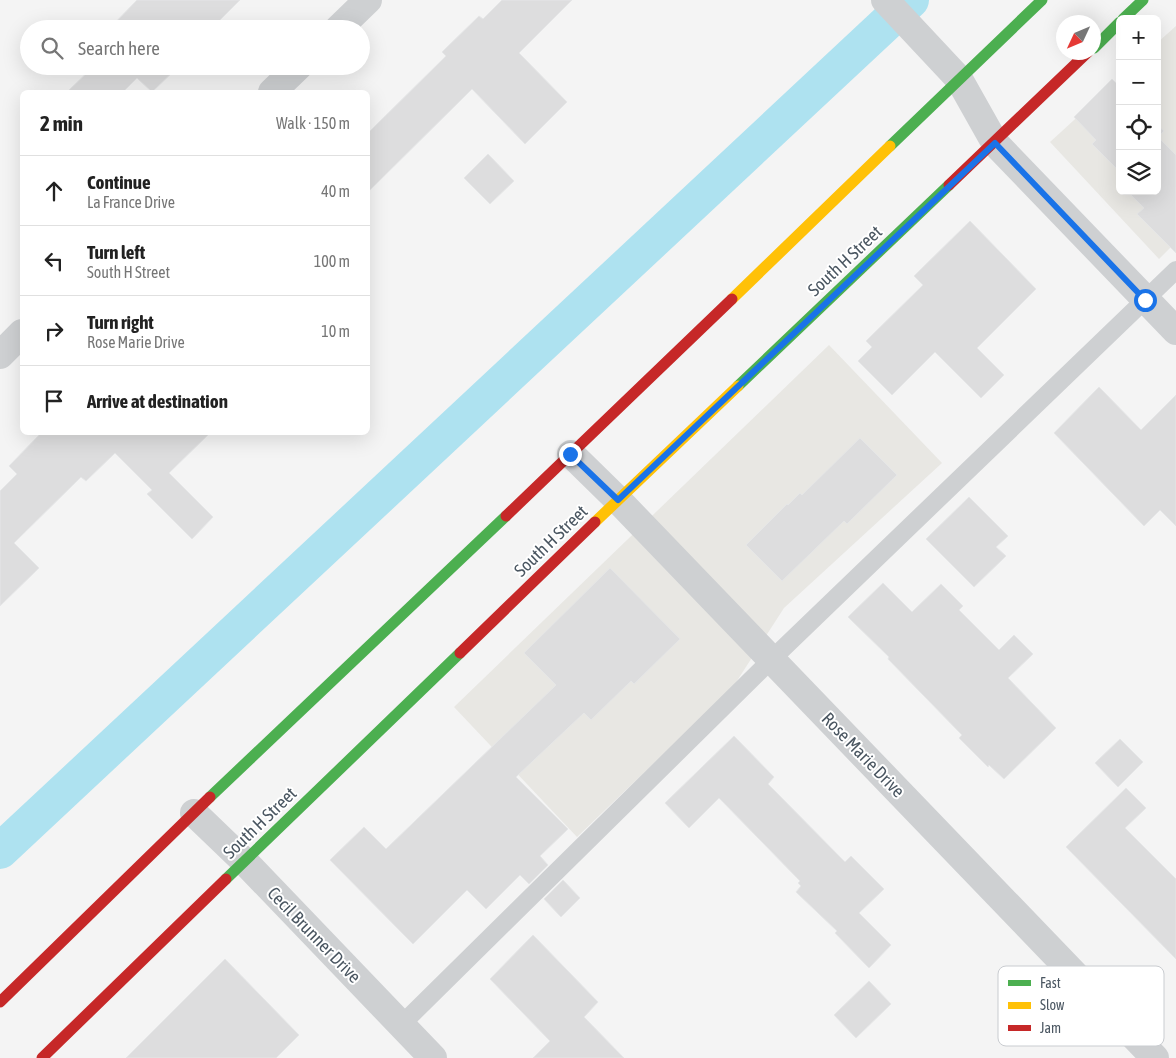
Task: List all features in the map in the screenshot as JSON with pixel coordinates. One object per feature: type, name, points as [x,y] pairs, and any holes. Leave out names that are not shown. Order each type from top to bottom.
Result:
[{"type":"street","points":[[347,20],[368,0]]},
{"type":"street","points":[[885,0],[959,79],[995,143],[1176,331]]},
{"type":"street","points":[[0,1002],[194,813],[1042,0]]},
{"type":"street","points":[[1127,15],[1143,0]]},
{"type":"street","points":[[1101,41],[1116,26]]},
{"type":"street","name":"South H Street","points":[[42,1058],[618,500],[995,143],[1080,60]]},
{"type":"street","points":[[274,90],[290,75]]},
{"type":"street","points":[[0,355],[20,335]]},
{"type":"street","name":"Rose Marie Drive","points":[[570,454],[618,500],[1066,966]]},
{"type":"street","name":"Cecil Brunner Drive","points":[[194,813],[245,862],[433,1058]]},
{"type":"street","name":"Rose Marie Drive","points":[[1143,1046],[1155,1058]]},
{"type":"lane","points":[[401,1025],[771,660],[1176,270]]},
{"type":"shaded area","points":[[1176,26],[1176,242],[1159,259],[1050,142],[1116,82],[1116,195],[1161,195],[1161,39]]},
{"type":"shaded area","points":[[829,345],[942,463],[784,608],[733,687],[577,837],[454,707]]},
{"type":"building","points":[[137,0],[240,0],[220,20],[118,20]]},
{"type":"building","points":[[502,0],[572,0],[519,53],[567,102],[525,144],[472,89],[370,190],[370,131],[446,56],[442,52],[479,16],[483,19]]},
{"type":"building","points":[[85,75],[170,75],[154,90],[150,90],[137,78],[125,90],[69,90]]},
{"type":"building","points":[[1112,79],[1116,83],[1116,168],[1092,144],[1096,140],[1074,117]]},
{"type":"building","points":[[1161,140],[1176,155],[1176,253],[1137,214],[1144,208],[1131,195],[1161,195]]},
{"type":"building","points":[[488,154],[514,181],[490,204],[464,178]]},
{"type":"building","points":[[970,221],[1036,289],[977,348],[1004,375],[981,398],[935,352],[892,395],[858,361],[872,347],[866,341],[923,285],[914,276]]},
{"type":"building","points":[[1099,387],[1141,430],[1176,395],[1176,526],[1160,510],[1144,526],[1054,433]]},
{"type":"building","points":[[39,435],[208,435],[169,473],[213,517],[192,539],[147,494],[152,490],[115,453],[86,481],[81,477],[14,543],[39,568],[0,606],[0,491],[17,474],[9,466]]},
{"type":"building","points":[[860,438],[897,475],[847,524],[844,521],[782,581],[746,545],[787,504],[800,493],[802,495]]},
{"type":"building","points":[[969,497],[1008,536],[996,547],[1006,556],[974,587],[926,539]]},
{"type":"building","points":[[610,568],[680,639],[634,684],[631,681],[591,720],[584,713],[516,777],[568,829],[540,856],[548,865],[529,884],[520,875],[486,909],[467,890],[413,944],[330,860],[364,827],[386,849],[556,685],[524,653]]},
{"type":"building","points":[[883,583],[912,612],[941,584],[963,606],[959,610],[999,650],[1014,635],[1033,654],[1008,678],[1056,728],[1004,779],[989,765],[988,767],[959,738],[962,735],[888,659],[889,657],[848,617]]},
{"type":"building","points":[[734,736],[774,777],[768,784],[845,862],[851,856],[884,889],[859,913],[891,945],[869,968],[835,933],[837,931],[796,892],[801,886],[798,883],[800,881],[719,798],[689,828],[665,803]]},
{"type":"building","points":[[1120,739],[1143,762],[1118,787],[1095,763]]},
{"type":"building","points":[[1126,788],[1146,808],[1125,828],[1176,879],[1176,959],[1066,847]]},
{"type":"building","points":[[563,880],[580,898],[561,917],[544,899]]},
{"type":"building","points":[[533,935],[598,1002],[584,1017],[624,1058],[533,1058],[550,1041],[490,979]]},
{"type":"building","points":[[225,959],[299,1035],[276,1058],[126,1058]]},
{"type":"building","points":[[869,981],[891,1004],[856,1038],[834,1015]]},
{"type":"waterway","points":[[0,851],[911,0]]},
{"type":"traffic: fast","points":[[890,146],[1042,0]]},
{"type":"traffic: fast","points":[[1127,15],[1143,0]]},
{"type":"traffic: fast","points":[[1101,41],[1116,26]]},
{"type":"traffic: fast","points":[[738,386],[949,185]]},
{"type":"traffic: fast","points":[[210,797],[506,516]]},
{"type":"traffic: fast","points":[[226,879],[460,653]]},
{"type":"traffic: slow","points":[[732,299],[890,146]]},
{"type":"traffic: slow","points":[[595,522],[738,386]]},
{"type":"traffic: jam","points":[[949,185],[1080,60]]},
{"type":"traffic: jam","points":[[506,516],[732,299]]},
{"type":"traffic: jam","points":[[460,653],[595,522]]},
{"type":"traffic: jam","points":[[0,1002],[210,797]]},
{"type":"traffic: jam","points":[[42,1058],[226,879]]},
{"type":"route","points":[[570,454],[618,500],[995,143],[1145,300]]}]
